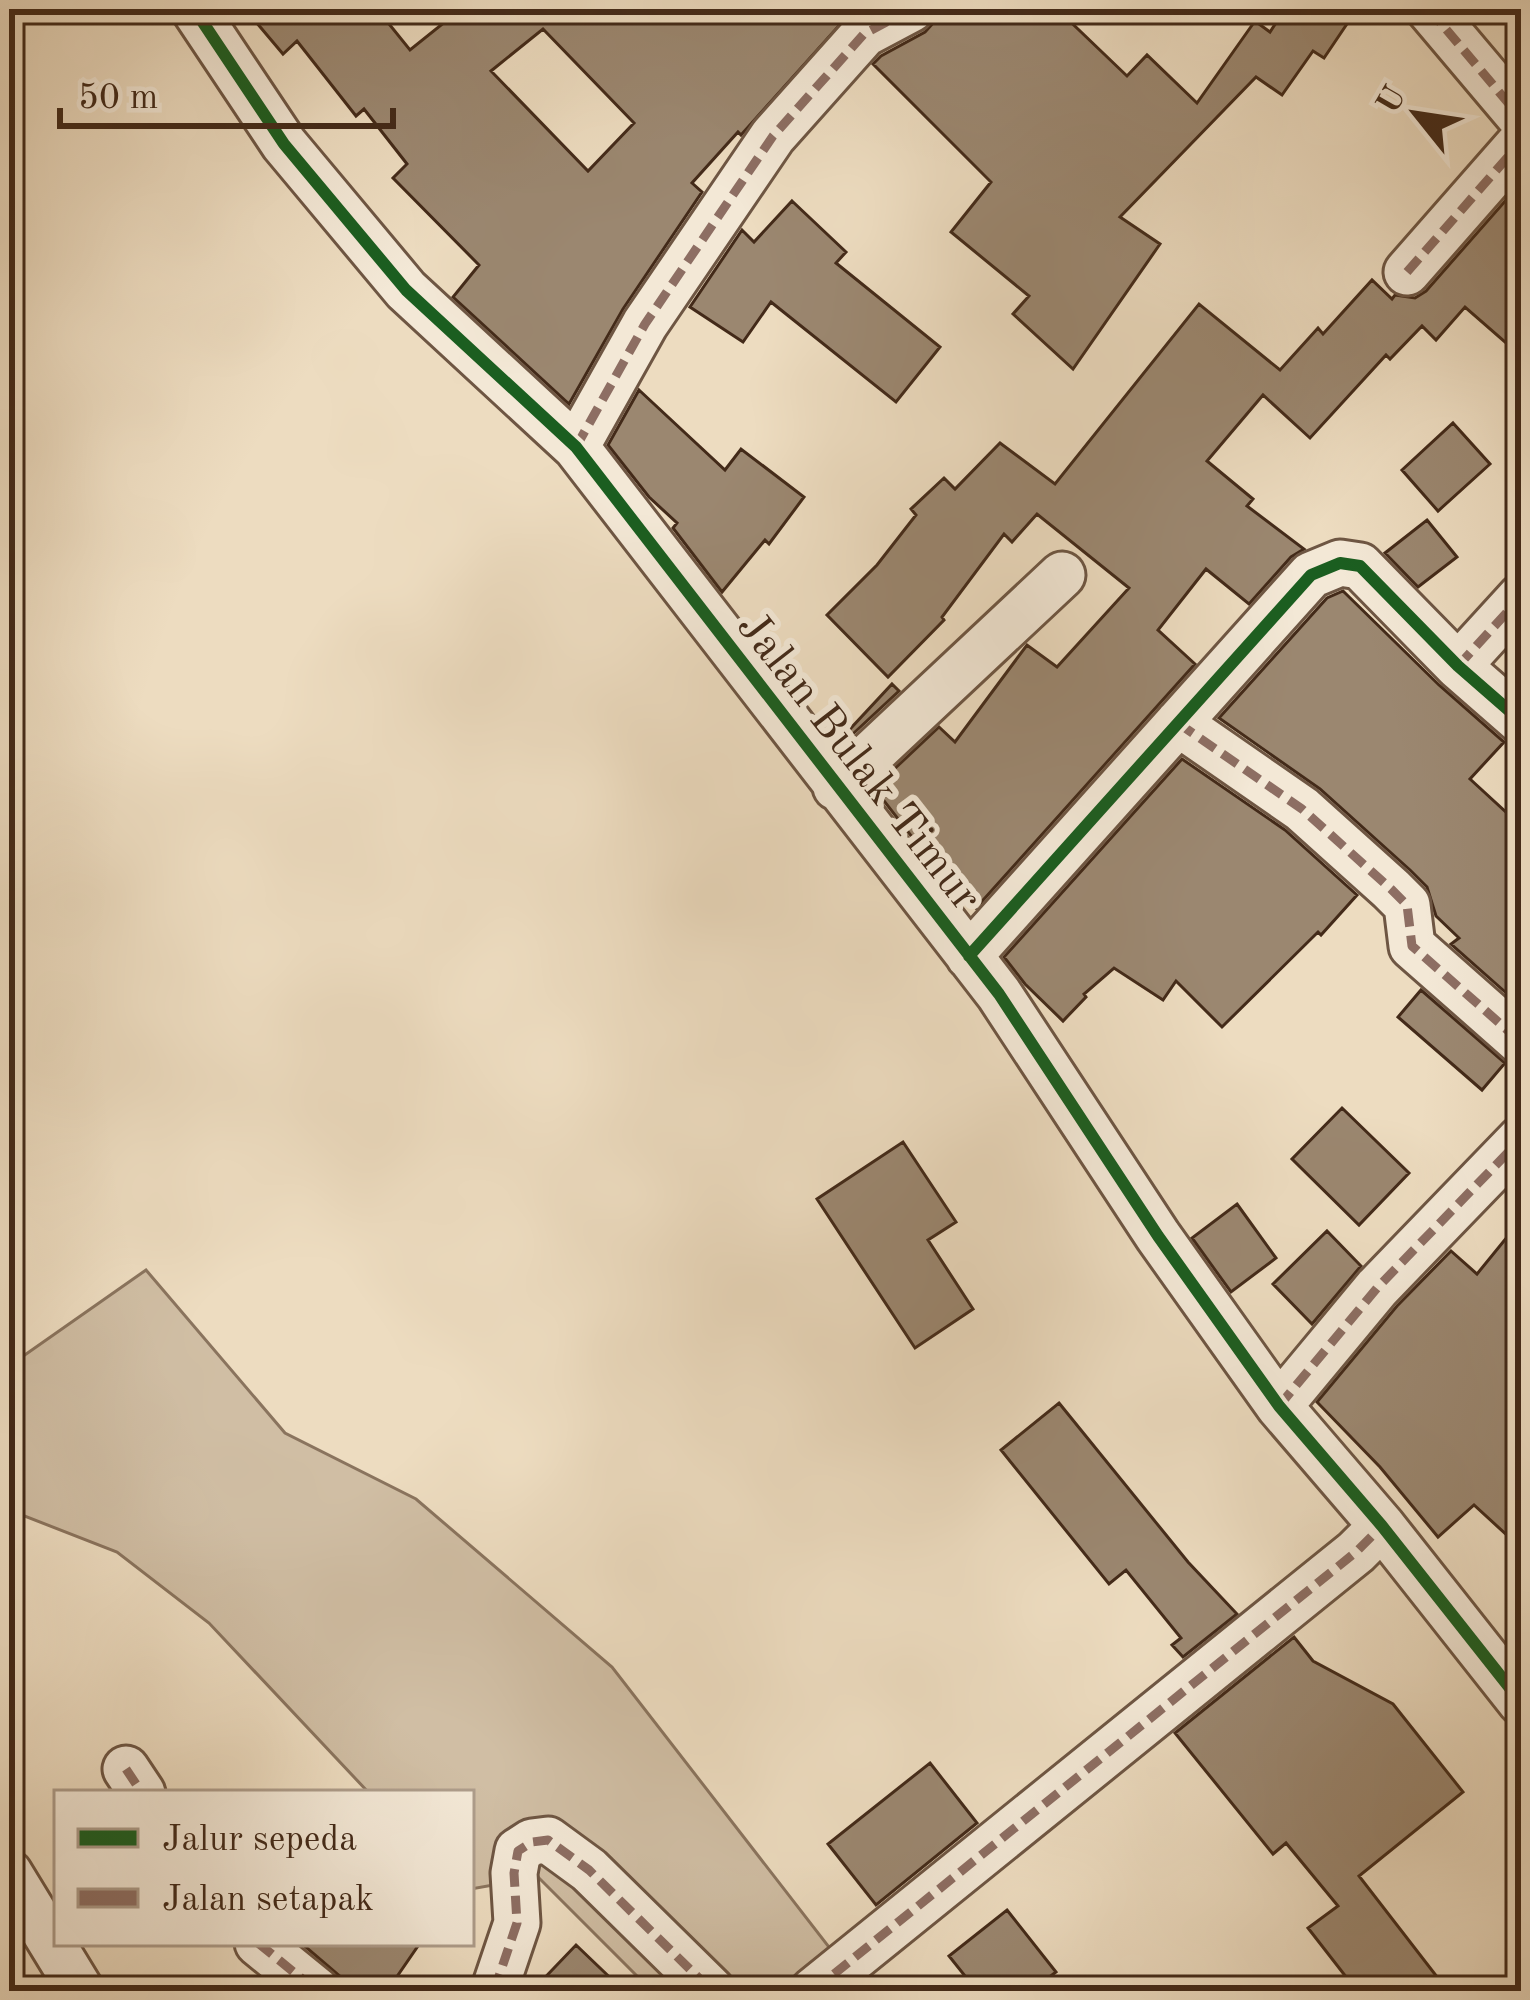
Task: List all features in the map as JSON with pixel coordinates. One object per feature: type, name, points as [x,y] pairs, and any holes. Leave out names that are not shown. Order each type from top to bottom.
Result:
[{"type":"street","name":"Jalan Bulak Timur","points":[[194,9],[284,144],[406,290],[576,447],[969,956],[1369,1539],[1521,1702]]},
{"type":"street","points":[[576,447],[645,324],[773,136],[864,34],[911,9]]},
{"type":"street","points":[[1407,272],[1520,120],[1429,9]]},
{"type":"street","points":[[969,956],[1311,575],[1340,563],[1360,566],[1521,721]]},
{"type":"street","points":[[836,787],[1062,575]]},
{"type":"street","points":[[1458,665],[1521,597]]},
{"type":"street","points":[[1178,723],[1302,809],[1391,889],[1407,905],[1412,946],[1521,1042]]},
{"type":"street","points":[[1279,1406],[1377,1288],[1521,1139]]},
{"type":"street","points":[[813,1991],[1369,1539]]},
{"type":"street","points":[[494,1991],[518,1922],[514,1873],[518,1851],[532,1842],[548,1840],[589,1870],[712,1991]]},
{"type":"street","points":[[9,1873],[81,1991]]},
{"type":"street","points":[[262,1946],[317,1991]]},
{"type":"shaded area","points":[[146,1270],[285,1433],[416,1499],[612,1667],[863,1991],[652,1991],[538,1877],[474,1888],[474,1790],[366,1790],[209,1623],[117,1552],[9,1510],[9,1366]]},
{"type":"building","points":[[245,9],[377,9],[410,50],[461,9],[854,9],[692,183],[702,192],[623,309],[569,404],[453,297],[479,265],[393,178],[407,164],[364,109],[356,116],[297,41],[283,54]],"holes":[[[543,29],[634,123],[588,171],[491,71]]]},
{"type":"building","points":[[938,9],[1057,9],[1127,76],[1147,55],[1197,103],[1255,21],[1270,32],[1285,9],[1357,9],[1324,58],[1313,51],[1282,95],[1256,77],[1120,217],[1160,244],[1073,369],[1013,314],[1029,296],[951,232],[991,182],[873,64],[925,32]]},
{"type":"building","points":[[1521,183],[1521,356],[1465,307],[1436,340],[1422,326],[1390,359],[1386,355],[1310,438],[1263,395],[1207,461],[1253,499],[1247,506],[1304,549],[1249,604],[1206,569],[1158,630],[1195,664],[976,908],[943,877],[874,788],[939,727],[955,742],[1027,645],[1057,667],[1129,588],[1037,514],[1012,542],[1004,534],[944,620],[888,677],[827,615],[877,565],[916,515],[911,509],[944,478],[955,489],[1000,443],[1055,484],[1199,304],[1280,370],[1318,328],[1323,334],[1372,280],[1392,299],[1395,295],[1415,298],[1426,291]]},
{"type":"building","points":[[792,201],[846,252],[836,263],[940,347],[896,402],[771,302],[743,342],[690,307],[742,230],[754,242]]},
{"type":"building","points":[[639,390],[725,470],[741,449],[804,497],[769,544],[765,540],[722,592],[673,528],[677,523],[649,497],[608,445]]},
{"type":"building","points":[[1453,423],[1490,464],[1438,511],[1402,470]]},
{"type":"building","points":[[1427,520],[1457,557],[1418,587],[1385,553]]},
{"type":"building","points":[[1343,591],[1504,742],[1470,779],[1521,826],[1521,1006],[1451,944],[1459,938],[1436,916],[1427,887],[1410,870],[1320,789],[1219,718],[1327,598]]},
{"type":"building","points":[[892,684],[899,691],[841,745],[838,742]]},
{"type":"building","points":[[1182,759],[1285,830],[1357,895],[1222,1027],[1176,981],[1163,1000],[1114,968],[1063,1021],[1004,957]]},
{"type":"building","points":[[1421,990],[1505,1063],[1482,1090],[1398,1017]]},
{"type":"building","points":[[1342,1108],[1409,1173],[1359,1225],[1292,1159]]},
{"type":"building","points":[[903,1142],[956,1222],[928,1240],[973,1309],[915,1348],[817,1199]]},
{"type":"building","points":[[1237,1204],[1276,1258],[1231,1292],[1192,1238]]},
{"type":"building","points":[[1521,1220],[1521,1548],[1474,1505],[1438,1537],[1317,1402],[1397,1306],[1451,1251],[1477,1274]]},
{"type":"building","points":[[1327,1231],[1361,1266],[1312,1324],[1273,1284]]},
{"type":"building","points":[[1059,1403],[1188,1562],[1237,1614],[1183,1657],[1172,1645],[1181,1638],[1126,1570],[1109,1584],[1001,1450]]},
{"type":"building","points":[[1294,1637],[1313,1661],[1393,1704],[1463,1792],[1359,1876],[1448,1991],[1357,1991],[1308,1928],[1338,1906],[1286,1843],[1273,1854],[1175,1733]]},
{"type":"building","points":[[930,1763],[977,1823],[876,1905],[828,1844]]},
{"type":"building","points":[[1007,1910],[1056,1972],[1031,1991],[977,1991],[949,1956]]},
{"type":"building","points":[[576,1945],[624,1991],[532,1991]]},
{"type":"building","points":[[304,1946],[418,1946],[387,1991],[357,1991]]},
{"type":"marked path","points":[[576,447],[645,324],[773,136],[864,34],[911,9]]},
{"type":"marked path","points":[[1429,9],[1521,118]]},
{"type":"marked path","points":[[1407,272],[1521,142]]},
{"type":"marked path","points":[[1458,666],[1521,597]]},
{"type":"marked path","points":[[1178,723],[1302,809],[1391,889],[1407,905],[1412,946],[1521,1042]]},
{"type":"marked path","points":[[1279,1406],[1377,1288],[1521,1139]]},
{"type":"marked path","points":[[813,1991],[1356,1552],[1382,1526]]},
{"type":"marked path","points":[[126,1769],[140,1790]]},
{"type":"marked path","points":[[494,1991],[517,1923],[514,1873],[518,1851],[532,1842],[548,1840],[589,1870],[712,1991]]},
{"type":"marked path","points":[[262,1946],[317,1991]]},
{"type":"cycle path","points":[[194,9],[284,144],[406,290],[576,447],[999,994],[1158,1236],[1279,1406],[1382,1526],[1521,1702]]},
{"type":"cycle path","points":[[969,956],[1311,575],[1340,563],[1360,566],[1458,666],[1521,721]]}]
